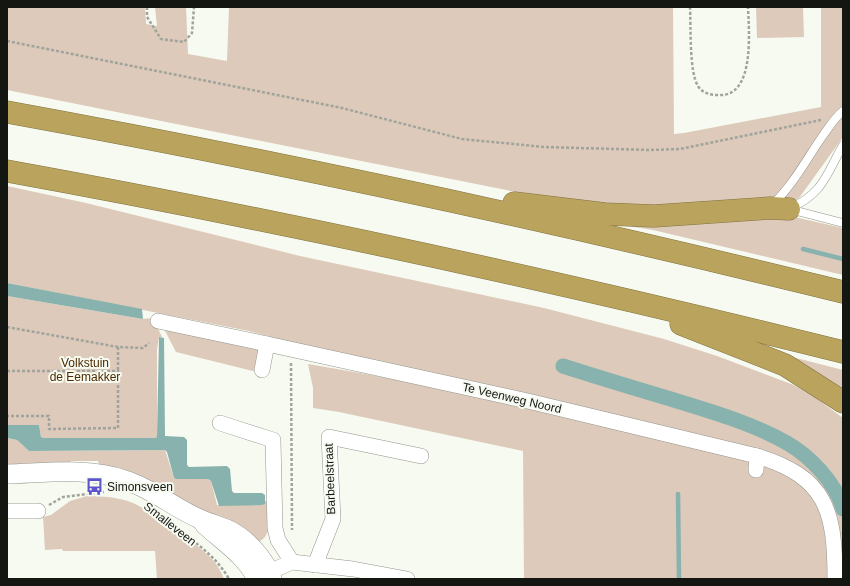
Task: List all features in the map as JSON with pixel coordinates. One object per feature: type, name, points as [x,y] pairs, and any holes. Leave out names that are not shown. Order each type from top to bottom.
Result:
[{"type":"highway","points":[[7,112],[416,193],[642,244],[843,292]]},
{"type":"highway","points":[[7,171],[239,215],[603,294],[843,352]]},
{"type":"highway","points":[[416,193],[605,214],[654,216],[779,209]]},
{"type":"highway","points":[[603,294],[785,364],[843,402]]},
{"type":"street","name":"Te Veenweg Noord","points":[[158,321],[532,402],[756,463],[790,468],[806,480],[819,494],[827,510],[833,527],[835,579]]},
{"type":"street","points":[[262,370],[267,344]]},
{"type":"street","points":[[220,423],[273,440],[275,528],[278,540],[292,562]]},
{"type":"street","name":"Barbeelstraat","points":[[315,565],[333,519],[329,437],[421,456]]},
{"type":"street","points":[[7,474],[87,473],[124,479],[158,494],[199,519],[223,543],[266,576],[292,562],[353,569],[387,577],[407,579]]},
{"type":"street","points":[[7,511],[38,511]]},
{"type":"lane","points":[[779,209],[787,191],[807,158],[836,117],[843,111]]},
{"type":"lane","points":[[779,209],[809,198],[823,185],[843,145]]},
{"type":"lane","points":[[779,209],[843,223]]},
{"type":"path","points":[[147,7],[147,17],[161,39],[184,42],[192,32],[194,7]]},
{"type":"path","points":[[690,7],[694,74],[698,87],[708,95],[724,96],[733,93],[742,83],[747,68],[748,7]]},
{"type":"path","points":[[7,41],[342,108],[462,139],[544,147],[650,150],[680,149],[836,117]]},
{"type":"path","points":[[7,327],[118,347],[143,348],[149,343]]},
{"type":"path","points":[[7,416],[49,416],[49,429],[118,428],[118,347]]},
{"type":"path","points":[[291,349],[292,530]]},
{"type":"path","points":[[7,371],[118,372]]},
{"type":"path","points":[[38,511],[63,497],[109,492]]},
{"type":"path","name":"Smalleveen","points":[[162,518],[212,557],[223,569],[228,579]]},
{"type":"green space","points":[[7,7],[145,7],[146,24],[157,26],[155,7],[186,7],[188,54],[227,61],[229,7],[673,7],[674,134],[821,107],[821,7],[843,7],[843,137],[799,198],[791,202],[667,212],[516,192],[7,90]]},
{"type":"green space","points":[[756,7],[803,7],[804,37],[757,38]]},
{"type":"green space","points":[[7,186],[86,203],[300,256],[544,308],[664,339],[717,356],[794,385],[813,396],[843,418],[843,579],[841,579],[840,538],[795,465],[333,354],[249,331],[7,283]]},
{"type":"green space","points":[[794,217],[843,228],[843,275],[653,230],[583,219]]},
{"type":"green space","name":"Volkstuin de Eemakker","points":[[7,296],[143,319],[153,318],[162,337],[159,337],[157,349],[156,438],[42,438],[39,425],[7,425]]},
{"type":"green space","points":[[163,327],[257,347],[261,355],[257,372],[176,352]]},
{"type":"green space","points":[[749,346],[843,370],[843,396]]},
{"type":"green space","points":[[308,364],[480,397],[764,462],[797,476],[825,513],[833,579],[524,579],[523,451],[339,412],[313,408],[313,388]]},
{"type":"green space","points":[[7,438],[17,440],[29,451],[165,450],[174,478],[208,479],[211,481],[217,505],[265,504],[265,501],[268,501],[269,524],[267,534],[260,541],[254,539],[139,475],[120,468],[99,465],[98,461],[71,461],[70,465],[7,466]]},
{"type":"green space","points":[[87,496],[122,499],[133,503],[162,520],[205,552],[217,565],[224,579],[157,579],[155,551],[45,550],[43,517],[51,515],[70,501]]},
{"type":"water","points":[[7,283],[142,309],[143,319],[7,296]]},
{"type":"water","points":[[159,337],[164,338],[165,436],[184,437],[187,440],[187,465],[189,467],[227,466],[230,469],[232,491],[234,493],[262,493],[265,495],[265,504],[219,506],[211,481],[208,479],[174,478],[167,452],[165,450],[29,451],[17,440],[7,438],[7,425],[39,425],[41,437],[43,438],[156,438]]},
{"type":"waterway","points":[[803,249],[843,259]]},
{"type":"waterway","points":[[563,366],[717,414],[774,436],[796,449],[821,471],[835,490],[843,509]]},
{"type":"waterway","points":[[678,494],[679,579]]},
{"type":"place","name":"Simonsveen","points":[[94,487]]}]
